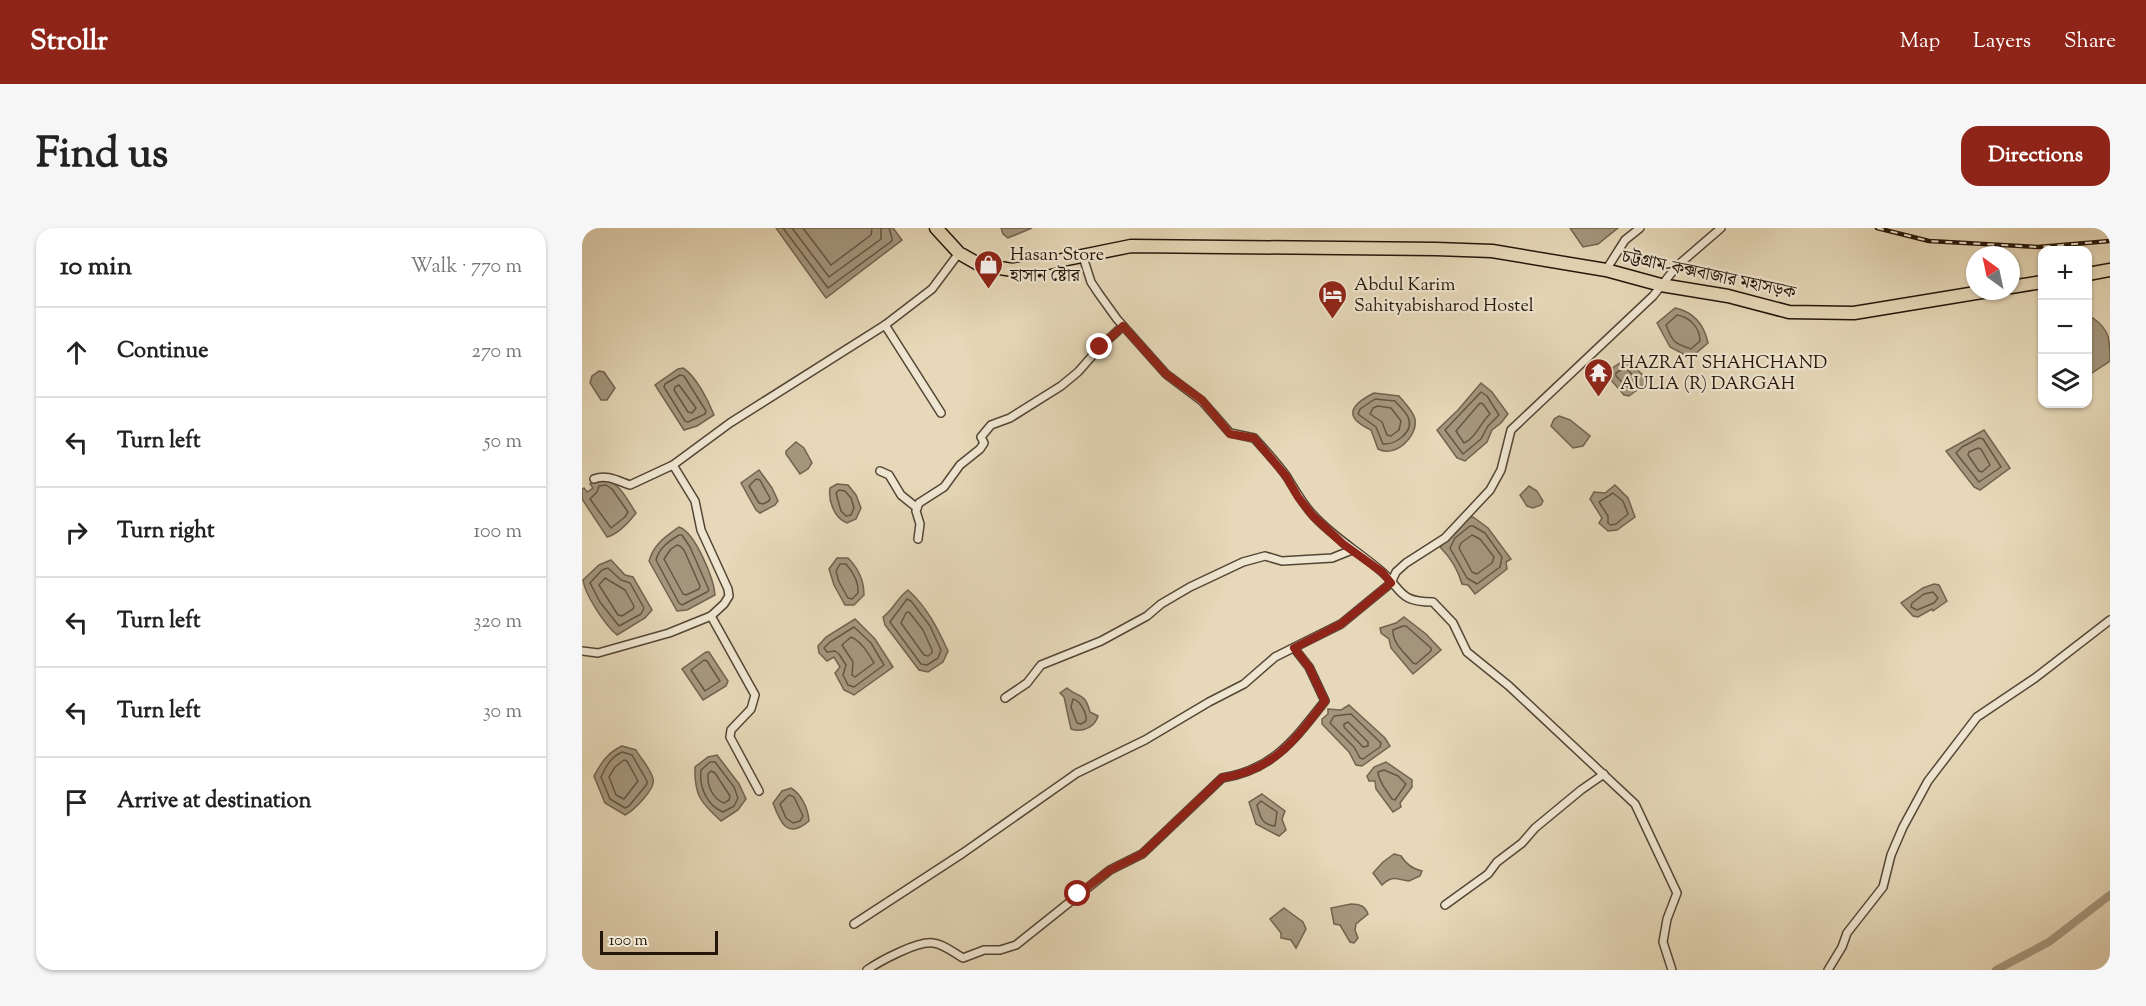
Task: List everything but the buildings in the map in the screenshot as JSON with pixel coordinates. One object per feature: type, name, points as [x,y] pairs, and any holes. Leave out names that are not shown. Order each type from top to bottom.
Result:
[{"type":"highway","name":"চট্টগ্রাম-কক্সবাজার মহাসড়ক","points":[[936,228],[959,253],[980,266],[1013,270],[1131,246],[1436,249],[1492,251],[1606,270],[1661,285],[1728,296],[1789,312],[1854,313],[1966,295]]},
{"type":"highway","points":[[2092,273],[2110,270]]},
{"type":"highway","points":[[2020,286],[2038,283]]},
{"type":"street","points":[[1606,270],[1626,240],[1640,228]]},
{"type":"street","points":[[854,924],[916,885],[1077,773],[1144,740],[1244,684],[1275,657],[1341,624],[1391,583],[1396,572],[1406,563],[1445,538],[1490,490],[1501,470],[1511,430],[1653,296],[1677,267],[1721,228]]},
{"type":"street","points":[[594,479],[602,476],[609,477],[630,485],[641,482],[673,465],[730,423],[885,325],[932,289],[959,253]]},
{"type":"street","points":[[1083,256],[1091,282],[1123,326],[1166,374],[1202,400],[1230,434],[1254,438],[1286,476],[1298,497],[1313,516],[1352,550],[1382,572],[1408,599],[1417,602],[1433,602],[1453,623],[1467,652],[1509,686],[1635,804],[1677,893],[1667,919],[1663,942],[1672,970]]},
{"type":"street","points":[[885,325],[940,413]]},
{"type":"street","points":[[918,539],[920,524],[916,511],[919,503],[944,487],[968,458],[980,449],[984,443],[982,434],[991,425],[1010,418],[1061,386],[1123,326]]},
{"type":"street","points":[[582,651],[598,653],[669,633],[711,615],[724,604],[729,596],[728,589],[701,530],[695,501],[673,465]]},
{"type":"street","points":[[880,471],[889,475],[901,495],[917,508]]},
{"type":"street","points":[[1005,698],[1027,684],[1041,665],[1101,640],[1147,616],[1161,604],[1190,587],[1243,562],[1264,556],[1281,561],[1332,558],[1352,550]]},
{"type":"street","points":[[711,615],[749,680],[755,695],[751,709],[731,730],[730,737],[759,791]]},
{"type":"street","points":[[1828,970],[1842,947],[1847,933],[1883,887],[1891,855],[1928,781],[1977,717],[2035,678],[2110,620]]},
{"type":"street","points":[[867,970],[885,958],[932,942],[963,958],[984,950],[1000,950],[1016,945],[1110,870],[1142,854],[1222,778],[1238,776],[1275,758],[1292,742],[1325,701],[1309,667],[1294,648]]},
{"type":"street","points":[[1445,906],[1488,874],[1497,862],[1522,843],[1536,828],[1604,774]]},
{"type":"water","points":[[776,228],[893,228],[902,240],[826,298]]},
{"type":"water","points":[[1001,228],[1032,228],[1008,238],[1003,234]]},
{"type":"water","points":[[1570,228],[1618,228],[1598,244],[1583,247]]},
{"type":"water","points":[[1675,308],[1688,312],[1704,330],[1708,343],[1694,355],[1687,356],[1670,347],[1657,323]]},
{"type":"water","points":[[2092,318],[2099,322],[2106,331],[2110,347],[2110,361],[2092,373],[2092,354]]},
{"type":"water","points":[[1626,359],[1649,381],[1629,396],[1624,395],[1605,373]]},
{"type":"water","points":[[683,368],[697,382],[714,415],[697,426],[684,430],[655,385]]},
{"type":"water","points":[[599,371],[604,372],[615,388],[607,400],[601,400],[590,383],[592,376]]},
{"type":"water","points":[[1481,383],[1492,392],[1508,414],[1492,430],[1487,442],[1465,461],[1457,458],[1437,430]]},
{"type":"water","points":[[1374,393],[1399,396],[1415,419],[1413,433],[1409,439],[1391,451],[1378,449],[1371,430],[1353,416],[1353,411],[1359,402]]},
{"type":"water","points":[[1559,416],[1570,420],[1590,436],[1583,446],[1573,448],[1551,426],[1554,419]]},
{"type":"water","points":[[1984,430],[2010,468],[1980,490],[1974,487],[1946,451]]},
{"type":"water","points":[[796,442],[804,448],[812,463],[800,474],[786,454],[786,451]]},
{"type":"water","points":[[759,470],[778,501],[760,513],[741,483]]},
{"type":"water","points":[[598,479],[616,485],[636,513],[620,530],[607,537],[582,499],[582,489],[584,488],[587,492],[593,488],[590,484]]},
{"type":"water","points":[[837,484],[848,485],[856,495],[861,508],[856,519],[847,523],[835,513],[831,503],[830,488]]},
{"type":"water","points":[[1615,485],[1628,498],[1635,517],[1617,530],[1608,531],[1599,523],[1602,518],[1590,499],[1594,492],[1605,493]]},
{"type":"water","points":[[1529,486],[1537,491],[1543,501],[1541,505],[1533,508],[1527,506],[1520,495]]},
{"type":"water","points":[[1470,517],[1488,528],[1511,559],[1506,562],[1507,569],[1475,594],[1468,585],[1462,584],[1453,564],[1440,547]]},
{"type":"water","points":[[679,527],[691,537],[697,546],[707,568],[715,595],[687,610],[677,611],[649,561],[657,545]]},
{"type":"water","points":[[837,558],[848,558],[862,579],[864,595],[854,605],[845,605],[834,585],[829,569]]},
{"type":"water","points":[[611,560],[625,575],[633,577],[652,610],[645,618],[617,635],[596,609],[587,594],[583,580],[599,565]]},
{"type":"water","points":[[1934,584],[1939,585],[1947,601],[1933,611],[1932,609],[1918,617],[1913,616],[1901,603],[1923,588]]},
{"type":"water","points":[[908,590],[926,611],[948,651],[943,662],[928,672],[919,670],[885,625],[883,617]]},
{"type":"water","points":[[1404,617],[1426,634],[1441,650],[1413,674],[1391,648],[1389,639],[1381,633],[1380,628],[1396,623]]},
{"type":"water","points":[[855,619],[875,639],[893,667],[854,695],[844,690],[835,673],[840,667],[834,657],[827,661],[819,653],[818,646],[826,637]]},
{"type":"water","points":[[709,652],[728,681],[726,686],[703,700],[682,669]]},
{"type":"water","points":[[1067,688],[1084,698],[1090,712],[1098,716],[1088,728],[1071,729],[1064,697],[1060,693]]},
{"type":"water","points":[[1349,705],[1385,738],[1390,746],[1362,766],[1356,765],[1349,752],[1322,724],[1322,719],[1328,714],[1328,709],[1341,710]]},
{"type":"water","points":[[622,746],[636,750],[653,779],[648,794],[625,815],[605,803],[594,776],[605,759]]},
{"type":"water","points":[[717,755],[739,784],[746,799],[738,810],[721,821],[700,798],[695,777],[695,767],[708,757]]},
{"type":"water","points":[[1386,762],[1412,780],[1412,787],[1400,803],[1401,807],[1393,812],[1376,789],[1375,781],[1369,781],[1367,776],[1374,767]]},
{"type":"water","points":[[791,788],[804,802],[809,821],[795,829],[785,826],[773,803],[782,791]]},
{"type":"water","points":[[1262,794],[1285,811],[1282,819],[1286,830],[1279,836],[1256,824],[1249,802]]},
{"type":"water","points":[[1394,854],[1401,856],[1407,864],[1422,871],[1420,876],[1409,881],[1392,879],[1382,885],[1373,873]]},
{"type":"water","points":[[1351,904],[1362,906],[1368,914],[1356,924],[1355,930],[1358,938],[1354,943],[1350,942],[1340,925],[1334,924],[1331,908]]},
{"type":"water","points":[[1284,908],[1303,922],[1306,929],[1296,948],[1291,940],[1281,938],[1281,933],[1270,919]]},
{"type":"waterway","points":[[1996,970],[2049,942],[2110,895]]},
{"type":"railway","points":[[1877,228],[1929,241],[2038,247],[2110,241]]},
{"type":"place","name":"Hasan Store হাসান ষ্টোর","points":[[989,290]]},
{"type":"place","name":"Abdul Karim Sahityabisharod Hostel","points":[[1333,320]]},
{"type":"place","name":"HAZRAT SHAHCHAND AULIA (R) DARGAH","points":[[1599,398]]},
{"type":"route","points":[[1078,894],[1110,870],[1142,854],[1222,778],[1238,776],[1275,758],[1292,742],[1325,701],[1309,667],[1294,648],[1341,624],[1391,583],[1382,572],[1343,544],[1313,516],[1298,497],[1286,476],[1254,438],[1230,434],[1202,400],[1166,374],[1123,326],[1100,347]]}]
